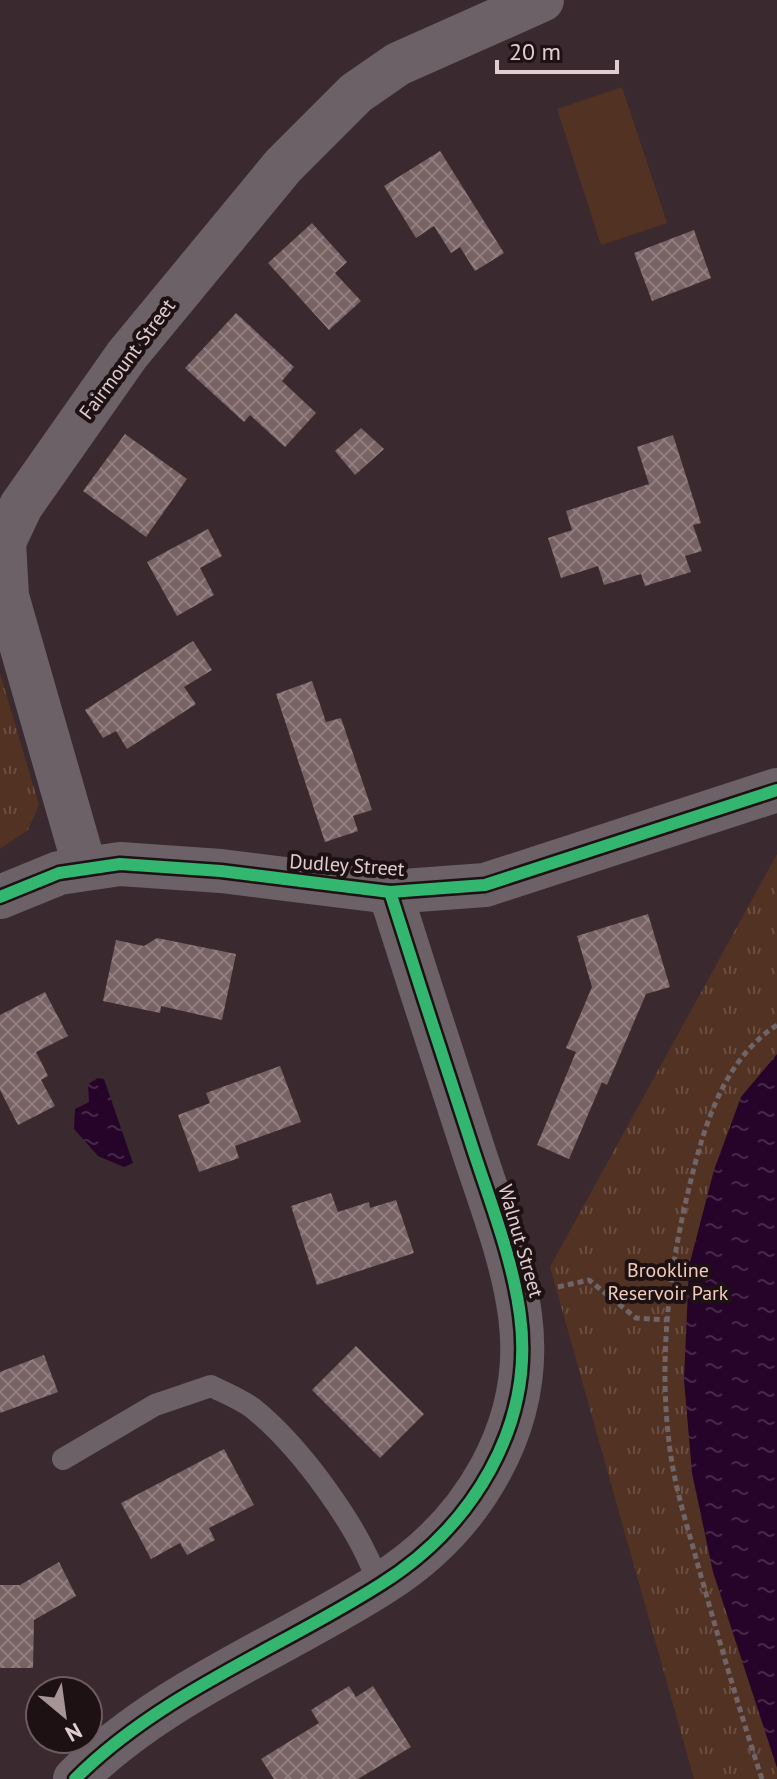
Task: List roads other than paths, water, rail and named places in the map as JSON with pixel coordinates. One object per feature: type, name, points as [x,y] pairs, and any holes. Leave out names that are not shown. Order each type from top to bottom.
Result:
[{"type":"street","name":"Fairmount Street","points":[[85,868],[7,596],[3,562],[8,529],[45,469],[127,355],[318,127],[356,93],[398,64],[542,0]]},
{"type":"street","name":"Dudley Street","points":[[0,897],[59,873],[120,864],[221,871],[390,892],[485,885],[777,790]]},
{"type":"street","name":"Walnut Street","points":[[75,1779],[122,1738],[167,1707],[379,1586],[432,1547],[482,1486],[512,1417],[522,1351],[513,1275],[390,892]]},
{"type":"lane","points":[[63,1459],[155,1405],[211,1386],[254,1409],[305,1464],[354,1527],[369,1554],[379,1586]]},
{"type":"water","points":[[777,1054],[777,1768],[713,1572],[692,1473],[684,1380],[689,1266],[714,1170],[741,1097]]},
{"type":"water","points":[[98,1078],[104,1079],[133,1163],[124,1167],[98,1156],[74,1129],[75,1109],[89,1102],[88,1084]]},
{"type":"park label","name":"Brookline Reservoir Park","points":[[668,1282]]}]
